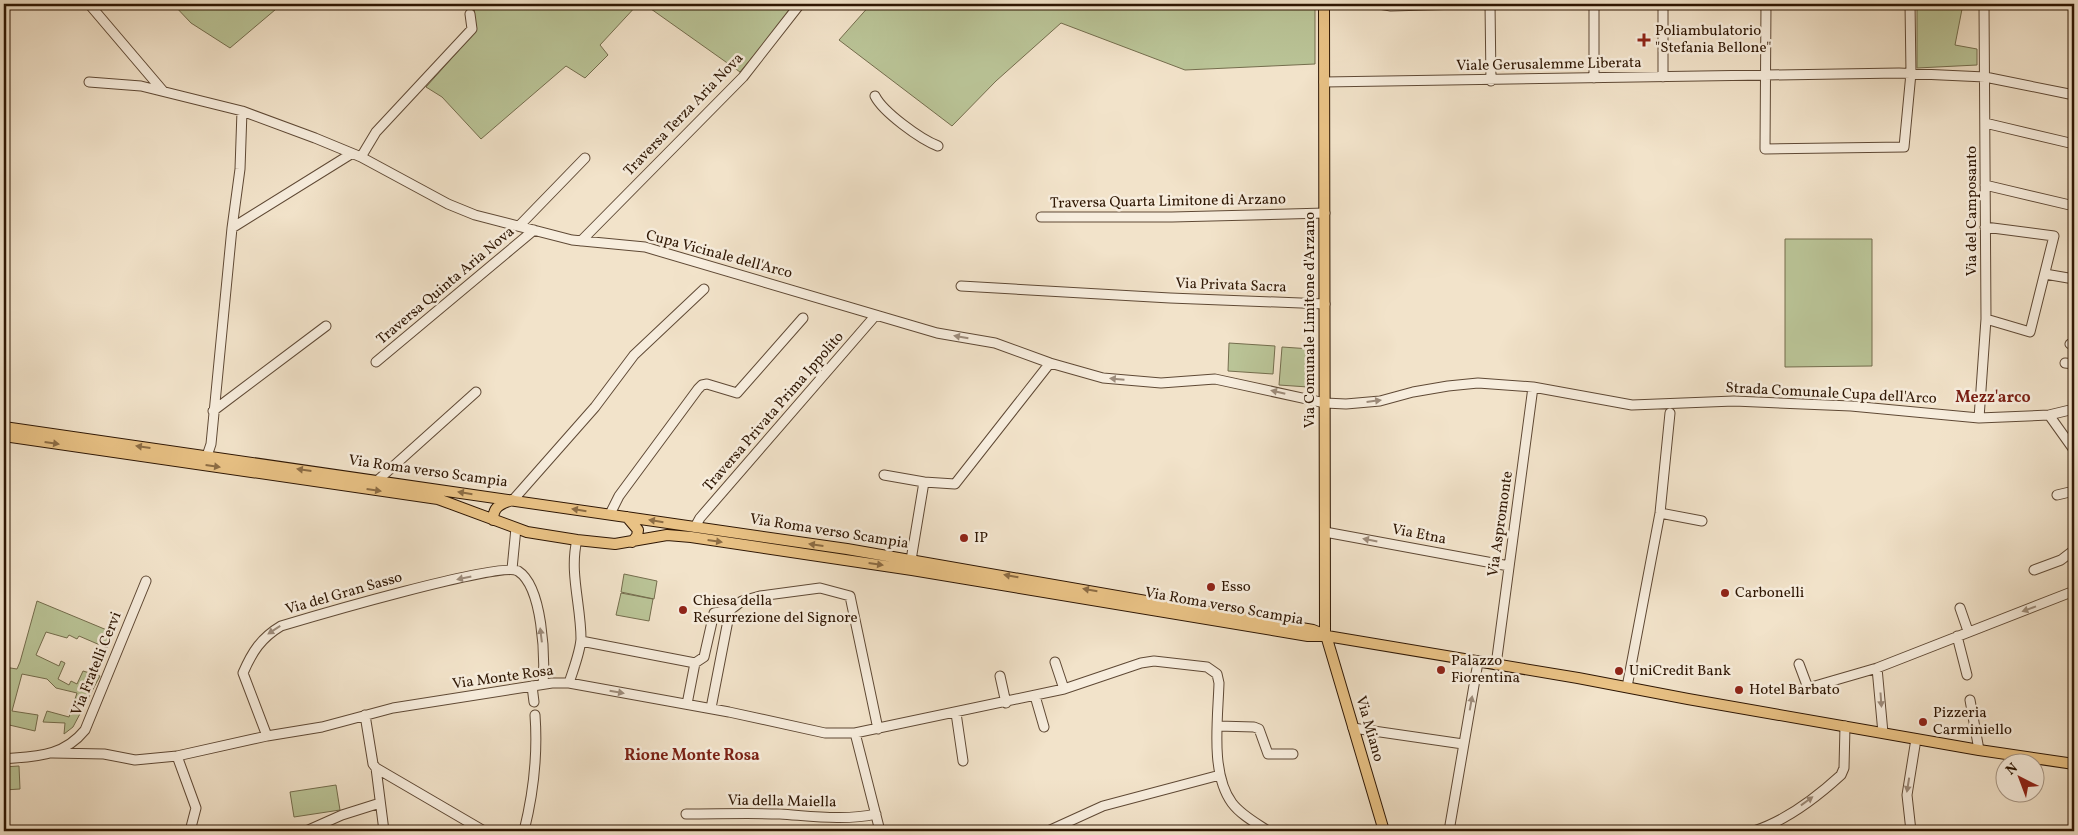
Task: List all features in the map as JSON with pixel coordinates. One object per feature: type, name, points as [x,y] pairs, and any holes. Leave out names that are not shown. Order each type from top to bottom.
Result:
[{"type":"main road","name":"Via Comunale Limitone d'Arzano","points":[[1324,4],[1326,403],[1324,532],[1326,636]]},
{"type":"main road","name":"Via Roma verso Scampia","points":[[4,427],[695,527],[1059,585],[1313,630],[1326,636]]},
{"type":"main road","name":"Via Roma verso Scampia","points":[[4,436],[438,499],[527,532],[578,540],[615,544],[667,536],[691,537],[912,563],[1127,606],[1308,636],[1326,636]]},
{"type":"main road","points":[[493,520],[495,509],[499,505],[513,500]]},
{"type":"main road","points":[[628,517],[638,530],[637,536],[632,542]]},
{"type":"main road","points":[[1326,636],[1627,687],[1979,750],[2074,764]]},
{"type":"main road","name":"Via Miano","points":[[1326,636],[1384,831]]},
{"type":"street","points":[[89,4],[163,91]]},
{"type":"street","name":"Traversa Terza Aria Nova","points":[[581,241],[743,77],[800,4]]},
{"type":"street","points":[[1379,4],[1391,6],[1462,4]]},
{"type":"street","points":[[1490,4],[1491,81]]},
{"type":"street","points":[[1594,4],[1594,78]]},
{"type":"street","points":[[1663,4],[1663,77]]},
{"type":"street","points":[[1766,4],[1765,149],[1904,147],[1911,74],[1910,4]]},
{"type":"street","name":"Via del Camposanto","points":[[1979,418],[1986,319],[1984,4]]},
{"type":"street","points":[[361,157],[376,132],[472,29],[470,14]]},
{"type":"street","name":"Viale Gerusalemme Liberata","points":[[1324,82],[1911,74],[1985,77],[2074,95]]},
{"type":"street","name":"Cupa Vicinale dell'Arco","points":[[89,82],[141,86],[242,112],[315,138],[361,157],[448,204],[475,216],[581,241],[645,246],[802,292],[875,316],[937,333],[995,343],[1050,363],[1103,378],[1161,383],[1215,379],[1326,403]]},
{"type":"street","points":[[875,96],[892,115],[922,138],[938,146]]},
{"type":"street","points":[[207,456],[211,444],[232,228],[240,169],[242,112]]},
{"type":"street","points":[[1985,123],[2074,144]]},
{"type":"street","points":[[232,228],[351,154]]},
{"type":"street","points":[[519,226],[585,158]]},
{"type":"street","points":[[1985,185],[2074,206]]},
{"type":"street","name":"Traversa Quarta Limitone di Arzano","points":[[1041,218],[1325,213]]},
{"type":"street","points":[[1985,227],[2054,236],[2030,332],[1986,319]]},
{"type":"street","name":"Traversa Quinta Aria Nova","points":[[376,362],[534,230]]},
{"type":"street","points":[[2045,274],[2074,280]]},
{"type":"street","name":"Via Privata Sacra","points":[[961,286],[1325,304]]},
{"type":"street","points":[[513,500],[595,407],[634,355],[704,289]]},
{"type":"street","name":"Traversa Privata Prima Ippolito","points":[[695,527],[700,518],[875,316]]},
{"type":"street","points":[[610,514],[619,496],[698,389],[702,385],[707,384],[737,394],[803,318]]},
{"type":"street","points":[[214,411],[326,326]]},
{"type":"street","points":[[884,475],[924,482],[955,484],[1050,363]]},
{"type":"street","name":"Strada Comunale Cupa dell'Arco","points":[[1326,403],[1380,401],[1420,390],[1478,383],[1533,387],[1632,405],[1734,401],[1851,406],[1979,418],[2050,415],[2074,409]]},
{"type":"street","name":"Via Aspromonte","points":[[1496,665],[1533,387]]},
{"type":"street","points":[[378,480],[476,392]]},
{"type":"street","points":[[1627,687],[1660,513],[1670,414]]},
{"type":"street","points":[[2050,415],[2074,450]]},
{"type":"street","points":[[912,563],[924,482]]},
{"type":"street","points":[[2057,495],[2074,491]]},
{"type":"street","points":[[1660,513],[1702,521]]},
{"type":"street","points":[[516,528],[512,569],[519,571],[529,584],[537,603],[544,665],[543,684]]},
{"type":"street","name":"Via Etna","points":[[1324,532],[1509,566]]},
{"type":"street","points":[[569,684],[581,641],[573,560],[578,540]]},
{"type":"street","points":[[2034,570],[2061,560],[2074,550]]},
{"type":"street","name":"Via del Gran Sasso","points":[[267,736],[243,673],[257,645],[267,634],[281,626],[405,590],[512,569]]},
{"type":"street","name":"Via Fratelli Cervi","points":[[4,759],[53,753],[65,748],[85,730],[146,581]]},
{"type":"street","points":[[581,641],[695,663],[704,657],[714,613],[730,610],[742,601],[760,596],[820,588],[850,596],[878,729]]},
{"type":"street","points":[[1799,664],[1808,688],[1878,668],[1968,631],[2074,591]]},
{"type":"street","points":[[1960,608],[1968,631]]},
{"type":"street","points":[[711,708],[730,610]]},
{"type":"street","points":[[1957,636],[1967,675]]},
{"type":"street","name":"Via Monte Rosa","points":[[53,753],[104,754],[135,760],[177,756],[267,736],[322,727],[393,708],[543,684],[569,684],[711,708],[825,733],[855,733],[1006,703],[1064,689],[1148,661],[1207,667],[1215,671],[1219,678],[1218,726],[1222,784],[1232,803],[1242,813],[1268,831]]},
{"type":"street","points":[[1054,662],[1064,689]]},
{"type":"street","points":[[1450,831],[1478,662]]},
{"type":"street","points":[[687,704],[695,663]]},
{"type":"street","points":[[1878,668],[1883,733]]},
{"type":"street","points":[[1000,676],[1006,703]]},
{"type":"street","points":[[532,686],[534,702]]},
{"type":"street","points":[[1035,696],[1044,727]]},
{"type":"street","points":[[1970,700],[1979,750]]},
{"type":"street","points":[[956,713],[962,761]]},
{"type":"street","points":[[365,715],[373,764],[376,768],[384,831]]},
{"type":"street","points":[[524,831],[533,794],[536,737],[535,715]]},
{"type":"street","points":[[1218,726],[1254,727],[1259,729],[1268,754],[1293,754]]},
{"type":"street","points":[[1754,831],[1767,829],[1841,775],[1844,768],[1845,726]]},
{"type":"street","points":[[1353,728],[1463,744]]},
{"type":"street","points":[[855,733],[880,831]]},
{"type":"street","points":[[1911,831],[1907,788],[1916,739]]},
{"type":"street","points":[[177,756],[196,808],[190,831]]},
{"type":"street","points":[[376,768],[484,831]]},
{"type":"street","points":[[1048,831],[1103,806],[1220,775]]},
{"type":"street","points":[[306,831],[342,815],[380,803]]},
{"type":"street","name":"Via della Maiella","points":[[686,814],[770,814],[837,817],[876,814]]},
{"type":"street","points":[[1516,831],[1528,831]]},
{"type":"green space","points":[[173,4],[282,4],[230,48],[191,23]]},
{"type":"green space","points":[[481,4],[638,4],[600,45],[608,55],[585,78],[566,66],[481,139],[442,97],[426,87],[476,31],[474,11]]},
{"type":"green space","points":[[644,4],[797,4],[740,72]]},
{"type":"green space","points":[[871,4],[1315,4],[1315,64],[1185,70],[1061,23],[996,81],[952,126],[839,40]]},
{"type":"green space","points":[[1917,4],[1963,4],[1955,45],[1977,49],[1977,65],[1917,68]]},
{"type":"green space","points":[[1785,239],[1872,239],[1872,366],[1785,367]]},
{"type":"green space","points":[[1229,343],[1275,346],[1273,374],[1228,371]]},
{"type":"green space","points":[[1282,347],[1311,349],[1308,387],[1279,385]]},
{"type":"green space","points":[[624,574],[657,581],[654,599],[621,592]]},
{"type":"green space","points":[[621,593],[653,599],[649,621],[616,615]]},
{"type":"green space","points":[[37,601],[114,633],[107,648],[79,636],[77,639],[69,635],[67,638],[46,632],[36,655],[59,666],[61,661],[65,663],[58,679],[69,685],[71,681],[77,684],[83,671],[100,676],[73,727],[64,734],[65,723],[43,722],[47,711],[69,717],[77,693],[56,688],[47,679],[22,674],[12,711],[38,715],[35,731],[5,724],[4,727],[4,667],[17,669]]},
{"type":"green space","points":[[19,766],[20,789],[4,790],[4,767]]},
{"type":"green space","points":[[336,785],[340,810],[294,817],[290,792]]},
{"type":"place","name":"Poliambulatorio \"Stefania Bellone\"","points":[[1644,40]]},
{"type":"place","name":"IP","points":[[964,538]]},
{"type":"place","name":"Esso","points":[[1211,587]]},
{"type":"place","name":"Carbonelli","points":[[1725,593]]},
{"type":"place","name":"Chiesa della Resurrezione del Signore","points":[[683,610]]},
{"type":"place","name":"Palazzo Fiorentina","points":[[1441,670]]},
{"type":"place","name":"UniCredit Bank","points":[[1619,671]]},
{"type":"place","name":"Hotel Barbato","points":[[1739,690]]},
{"type":"place","name":"Pizzeria Carminiello","points":[[1923,722]]},
{"type":"district","name":"Mezz'arco","points":[[1993,398]]},
{"type":"district","name":"Rione Monte Rosa","points":[[692,756]]}]
